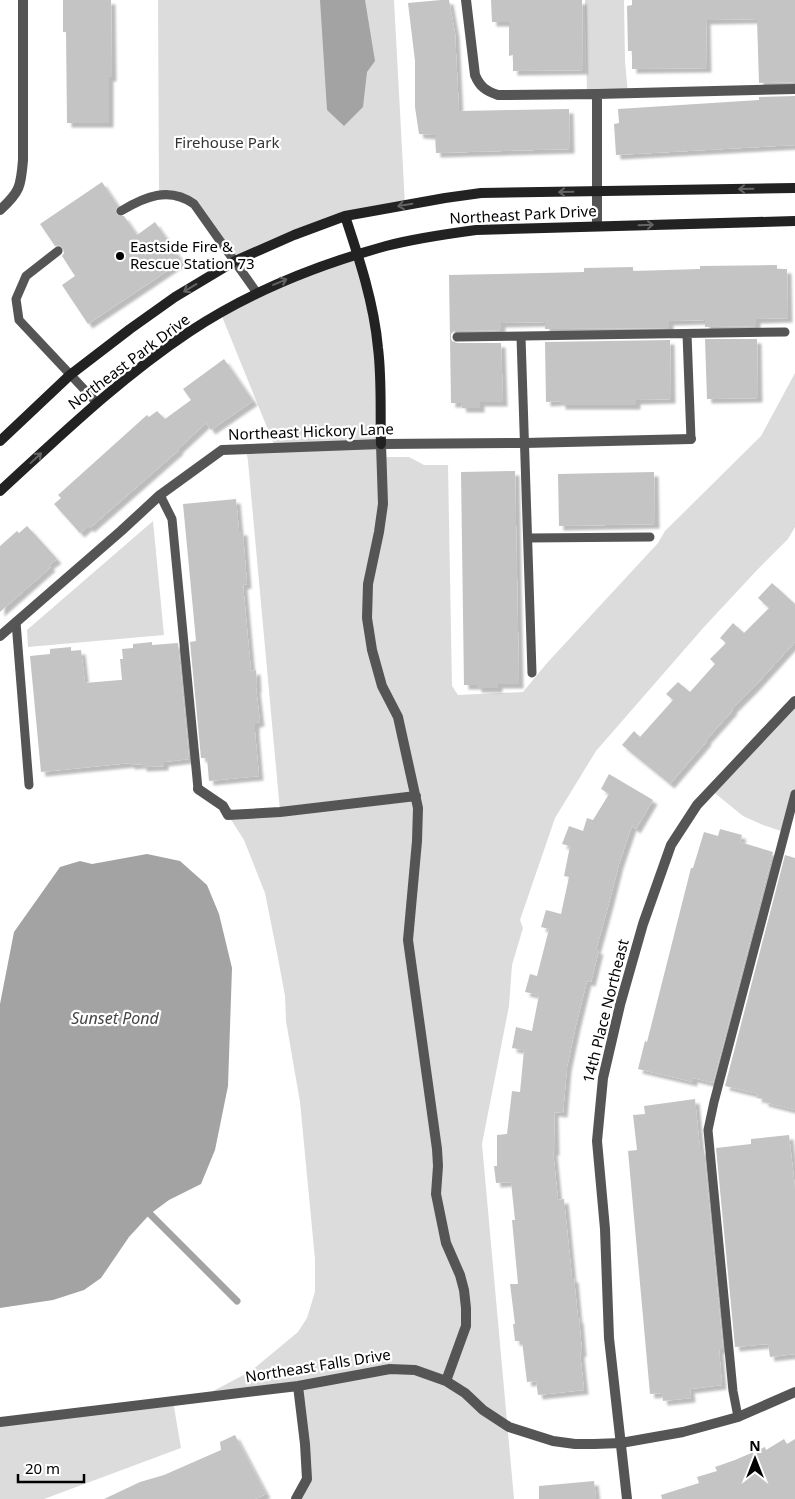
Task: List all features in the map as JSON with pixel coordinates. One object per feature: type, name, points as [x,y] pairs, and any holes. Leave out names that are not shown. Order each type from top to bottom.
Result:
[{"type":"street","points":[[0,210],[11,200],[22,182],[23,0]]},
{"type":"street","points":[[466,0],[475,74],[479,85],[487,91],[498,95],[795,89]]},
{"type":"street","points":[[597,94],[597,226]]},
{"type":"street","name":"Northeast Park Drive","points":[[0,441],[70,375],[175,297],[235,261],[294,234],[345,216],[481,193],[795,188]]},
{"type":"street","points":[[345,216],[358,255],[374,320],[378,350],[383,504],[368,584],[367,618],[372,650],[382,686],[398,717],[418,808],[408,940],[437,1149],[436,1194],[446,1243],[460,1275],[466,1308],[466,1326],[446,1380]]},
{"type":"street","name":"Northeast Park Drive","points":[[0,491],[97,402],[189,332],[257,293],[285,280],[358,255],[397,244],[476,230],[795,221]]},
{"type":"street","name":"Northeast Hickory Lane","points":[[0,636],[160,495],[222,450],[381,444],[691,439]]},
{"type":"street","name":"14th Place Northeast","points":[[627,1499],[609,1338],[604,1229],[597,1141],[603,1078],[620,1005],[643,924],[671,846],[697,805],[795,701]]},
{"type":"street","points":[[198,788],[223,806],[228,815],[280,812],[416,796]]},
{"type":"street","name":"Northeast Falls Drive","points":[[0,1422],[298,1386],[390,1369],[415,1370],[446,1380],[465,1392],[483,1410],[515,1429],[553,1441],[575,1444],[621,1443],[683,1432],[738,1417],[795,1392]]},
{"type":"street","points":[[296,1499],[307,1480],[298,1386]]},
{"type":"lane","points":[[121,211],[140,200],[159,194],[185,198],[194,204],[257,293]]},
{"type":"lane","points":[[58,251],[26,276],[16,299],[19,320],[97,402]]},
{"type":"lane","points":[[457,338],[785,332]]},
{"type":"lane","points":[[687,334],[691,439]]},
{"type":"lane","points":[[522,337],[532,674]]},
{"type":"lane","points":[[160,495],[172,519],[198,788]]},
{"type":"lane","points":[[528,538],[650,537]]},
{"type":"lane","points":[[16,622],[29,785]]},
{"type":"lane","points":[[738,1417],[733,1392],[708,1130],[795,794]]},
{"type":"green space","name":"Firehouse Park","points":[[158,0],[394,0],[405,205],[345,216],[235,261],[194,204],[159,194]]},
{"type":"green space","points":[[585,0],[624,0],[625,61],[628,94],[587,94]]},
{"type":"green space","points":[[358,255],[374,320],[381,457],[409,457],[424,465],[448,465],[452,686],[458,695],[523,692],[547,663],[658,543],[665,531],[761,436],[795,373],[795,527],[788,539],[704,627],[596,751],[555,818],[520,920],[523,928],[512,965],[509,1006],[482,1144],[514,1499],[296,1499],[307,1479],[298,1386],[200,1398],[251,1371],[298,1332],[307,1318],[315,1292],[315,1259],[300,1102],[286,1021],[285,996],[265,893],[244,840],[228,815],[280,811],[246,449],[275,447],[221,314],[257,293]]},
{"type":"green space","points":[[153,521],[164,635],[28,647],[27,630]]},
{"type":"green space","points":[[795,701],[795,794],[784,832],[743,816],[711,790]]},
{"type":"green space","points":[[173,1401],[181,1448],[44,1499],[0,1499],[0,1422]]},
{"type":"water","points":[[320,0],[365,0],[375,61],[367,72],[363,107],[344,126],[327,110]]},
{"type":"water","name":"Sunset Pond","points":[[147,854],[180,861],[207,885],[219,914],[232,968],[228,1086],[215,1150],[201,1184],[169,1200],[150,1214],[129,1237],[101,1278],[84,1290],[53,1300],[0,1308],[0,1004],[14,932],[60,867],[80,861],[92,864]]},
{"type":"building","points":[[63,0],[111,0],[112,77],[109,77],[109,123],[67,123],[66,32],[63,32]]},
{"type":"building","points":[[449,0],[455,33],[459,111],[569,109],[570,149],[436,153],[435,135],[419,134],[415,107],[415,61],[408,3]]},
{"type":"building","points":[[491,0],[582,0],[583,70],[513,71],[513,55],[509,56],[509,22],[492,22]]},
{"type":"building","points":[[632,0],[795,0],[795,82],[759,83],[757,19],[706,20],[707,68],[632,69],[632,51],[628,51],[627,6],[632,5]]},
{"type":"building","points":[[795,96],[795,145],[616,155],[614,124],[619,123],[618,109],[759,100],[759,97]]},
{"type":"building","name":"Eastside Fire & Rescue Station 73","points":[[102,182],[118,206],[115,211],[118,216],[124,216],[137,235],[155,222],[182,261],[88,324],[62,285],[75,276],[62,256],[64,253],[63,248],[60,245],[55,246],[40,224]]},
{"type":"building","points":[[777,265],[777,269],[787,269],[788,318],[756,319],[756,326],[705,327],[705,320],[669,321],[669,328],[545,329],[545,322],[501,323],[501,330],[454,331],[451,334],[451,338],[452,341],[457,343],[501,343],[503,402],[480,402],[480,408],[462,408],[461,403],[451,403],[449,275],[584,272],[584,268],[633,267],[633,271],[700,269],[700,266]]},
{"type":"building","points":[[705,339],[757,339],[758,398],[707,399]]},
{"type":"building","points":[[670,340],[671,399],[636,400],[636,405],[561,405],[561,401],[546,402],[545,342]]},
{"type":"building","points":[[224,359],[253,401],[211,430],[206,423],[179,450],[90,528],[88,526],[80,533],[54,504],[61,498],[58,495],[147,415],[149,417],[157,411],[165,419],[191,400],[183,389]]},
{"type":"building","points":[[515,471],[519,684],[498,684],[498,688],[477,688],[477,685],[464,685],[461,472]]},
{"type":"building","points":[[654,472],[655,524],[559,526],[558,474]]},
{"type":"building","points":[[236,499],[239,531],[243,531],[247,584],[243,585],[251,671],[256,670],[260,722],[255,723],[255,732],[259,776],[209,781],[207,758],[201,758],[190,642],[196,641],[183,504]]},
{"type":"building","points":[[27,526],[57,559],[49,565],[51,567],[0,612],[0,546],[17,531],[19,533]]},
{"type":"building","points":[[772,583],[795,604],[795,642],[732,709],[670,784],[622,745],[634,731],[640,737],[673,700],[666,694],[678,682],[690,692],[715,664],[710,659],[726,643],[720,638],[733,623],[744,633],[769,608],[758,598]]},
{"type":"building","points":[[152,642],[152,645],[178,643],[189,759],[164,762],[164,766],[142,767],[142,764],[130,765],[130,763],[41,772],[30,656],[50,654],[50,649],[71,647],[71,651],[81,650],[85,683],[122,680],[120,659],[123,659],[122,649],[133,648],[133,644]]},
{"type":"building","points":[[609,774],[653,800],[636,829],[632,826],[619,864],[596,950],[599,950],[591,982],[587,981],[576,1025],[567,1067],[563,1113],[554,1112],[555,1151],[553,1151],[558,1200],[564,1199],[572,1278],[574,1278],[579,1318],[584,1390],[538,1395],[536,1381],[527,1382],[522,1341],[515,1341],[510,1284],[518,1284],[512,1220],[515,1220],[511,1182],[496,1183],[494,1166],[497,1166],[497,1135],[507,1134],[512,1091],[520,1092],[524,1050],[512,1048],[516,1027],[532,1031],[539,995],[525,992],[530,974],[537,976],[549,929],[541,927],[546,910],[561,914],[569,877],[564,876],[570,846],[562,844],[569,826],[583,831],[587,818],[593,820],[609,794],[601,789]]},
{"type":"building","points":[[720,829],[742,835],[740,842],[773,852],[713,1083],[693,1078],[693,1082],[638,1069],[645,1041],[647,1042],[691,868],[693,868],[704,832],[718,836]]},
{"type":"building","points":[[785,855],[795,858],[795,1110],[764,1102],[764,1099],[757,1098],[758,1094],[725,1086]]},
{"type":"building","points":[[695,1099],[700,1150],[704,1150],[723,1349],[719,1349],[722,1385],[690,1389],[691,1398],[663,1401],[662,1393],[650,1394],[628,1151],[637,1150],[633,1115],[645,1114],[644,1106]]},
{"type":"building","points":[[789,1135],[795,1188],[795,1354],[770,1357],[768,1344],[735,1347],[716,1148],[751,1144],[751,1139]]},
{"type":"building","points":[[235,1435],[266,1494],[255,1499],[104,1499],[140,1482],[164,1475],[221,1450],[220,1442]]},
{"type":"building","points":[[784,1439],[787,1444],[795,1439],[795,1499],[662,1499],[661,1495],[699,1483],[697,1477],[717,1471],[715,1467],[765,1447],[766,1450]]},
{"type":"building","points":[[594,1481],[596,1499],[539,1499],[539,1486]]},
{"type":"waterway","points":[[150,1214],[237,1301]]},
{"type":"place","name":"Eastside Fire & Rescue Station 73","points":[[120,256]]}]
